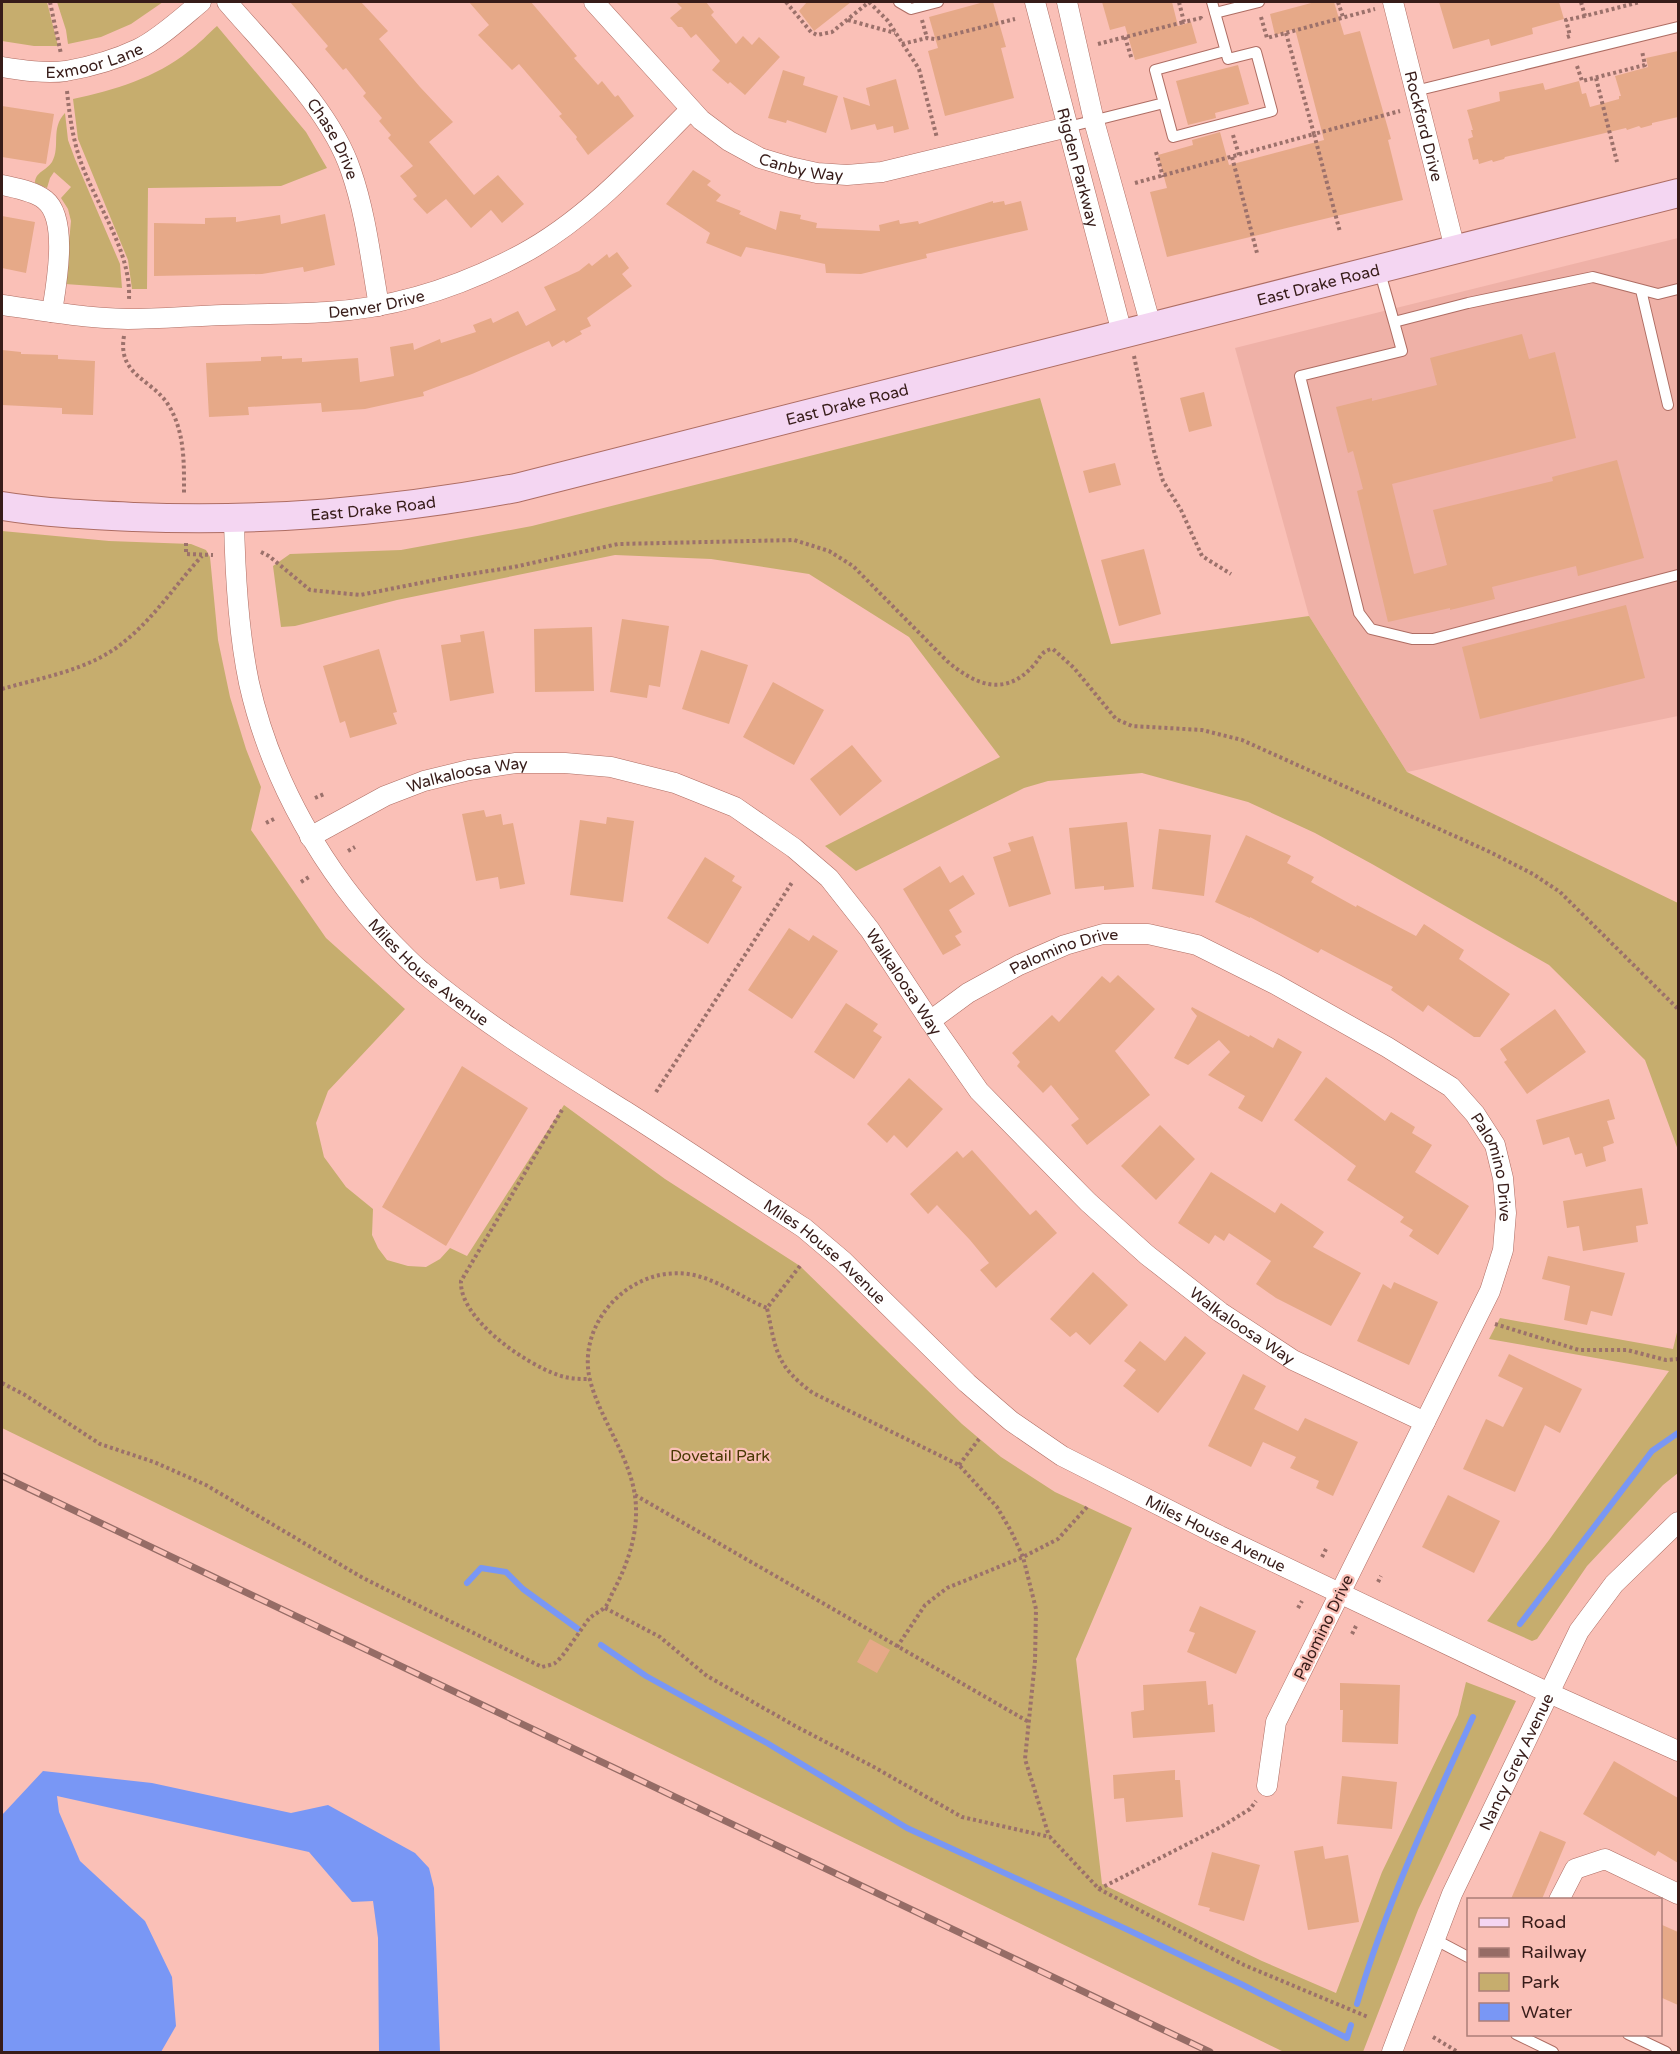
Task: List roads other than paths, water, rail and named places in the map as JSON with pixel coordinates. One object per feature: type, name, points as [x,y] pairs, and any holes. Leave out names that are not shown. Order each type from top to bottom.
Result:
[{"type":"main road","name":"East Drake Road","points":[[2,506],[91,515],[234,519],[394,508],[516,488],[1678,193]]},
{"type":"street","name":"Exmoor Lane","points":[[2,67],[65,71],[139,49],[201,2]]},
{"type":"street","name":"Chase Drive","points":[[227,2],[313,102],[340,144],[359,196],[379,306]]},
{"type":"street","name":"Canby Way","points":[[594,2],[690,110],[729,141],[760,158],[790,168],[847,175],[882,172],[1068,127]]},
{"type":"street","name":"Rigden Parkway","points":[[1035,2],[1068,127],[1134,330]]},
{"type":"street","name":"Rigden Parkway","points":[[1067,2],[1094,121],[1134,330]]},
{"type":"street","name":"Rockford Drive","points":[[1384,5],[1416,91],[1455,249]]},
{"type":"street","name":"Denver Drive","points":[[2,305],[128,319],[328,312],[379,306],[434,292],[463,282],[523,253],[564,227],[602,197],[690,110]]},
{"type":"street","points":[[2,185],[21,189],[46,201],[58,220],[56,286],[52,312]]},
{"type":"street","name":"Miles House Avenue","points":[[234,519],[241,639],[250,686],[268,746],[310,837],[361,909],[418,969],[466,1007],[518,1042],[804,1228],[843,1261],[967,1383],[1011,1421],[1062,1456],[1549,1693],[1677,1747]]},
{"type":"street","name":"Walkaloosa Way","points":[[310,837],[385,796],[424,781],[469,770],[516,763],[565,763],[611,767],[675,783],[735,807],[794,848],[828,878],[870,930],[979,1090],[1080,1194],[1147,1256],[1220,1312],[1293,1360],[1425,1422]]},
{"type":"street","name":"Palomino Drive","points":[[930,1021],[968,993],[1019,965],[1065,945],[1103,934],[1148,934],[1197,945],[1275,984],[1387,1047],[1451,1088],[1475,1114],[1495,1145],[1503,1178],[1506,1213],[1503,1250],[1490,1292],[1276,1722],[1267,1786]]},
{"type":"street","name":"Nancy Grey Avenue","points":[[1392,2052],[1452,1894],[1579,1631],[1614,1584],[1678,1522]]},
{"type":"street","points":[[1559,1898],[1575,1869],[1605,1859],[1678,1894]]},
{"type":"lane","points":[[899,2],[911,9],[938,2]]},
{"type":"lane","points":[[1212,2],[1226,51],[1228,60],[1256,52],[1272,111],[1173,137],[1155,70],[1226,51]]},
{"type":"lane","points":[[1215,13],[1259,2]]},
{"type":"lane","points":[[1416,91],[1678,27]]},
{"type":"lane","points":[[1068,127],[1164,103]]},
{"type":"lane","points":[[1379,268],[1402,351],[1300,376],[1359,613],[1371,629],[1412,639],[1433,639],[1678,575]]},
{"type":"lane","points":[[1394,322],[1468,303],[1593,276],[1658,294],[1678,289]]},
{"type":"lane","points":[[1641,290],[1668,405]]},
{"type":"lane","points":[[1434,1939],[1467,1956]]},
{"type":"lane","points":[[1520,2036],[1553,2052]]},
{"type":"lane","points":[[1632,2036],[1666,2052]]},
{"type":"water","points":[[43,1771],[152,1783],[291,1813],[328,1805],[415,1853],[429,1868],[434,1888],[440,2052],[379,2052],[378,1938],[373,1901],[352,1902],[309,1852],[57,1796],[59,1812],[80,1861],[145,1921],[172,1977],[176,2026],[161,2052],[2,2052],[2,1815]]},
{"type":"waterway","points":[[1520,1624],[1652,1451],[1678,1433]]},
{"type":"waterway","points":[[467,1583],[481,1568],[506,1572],[523,1589],[578,1629]]},
{"type":"waterway","points":[[601,1645],[646,1676],[767,1743],[907,1828],[1126,1929],[1347,2038],[1351,2025]]},
{"type":"waterway","points":[[1357,2004],[1395,1894],[1473,1717]]},
{"type":"railway","points":[[2,1476],[1210,2052]]},
{"type":"park label","name":"Dovetail Park","points":[[720,1455]]}]
